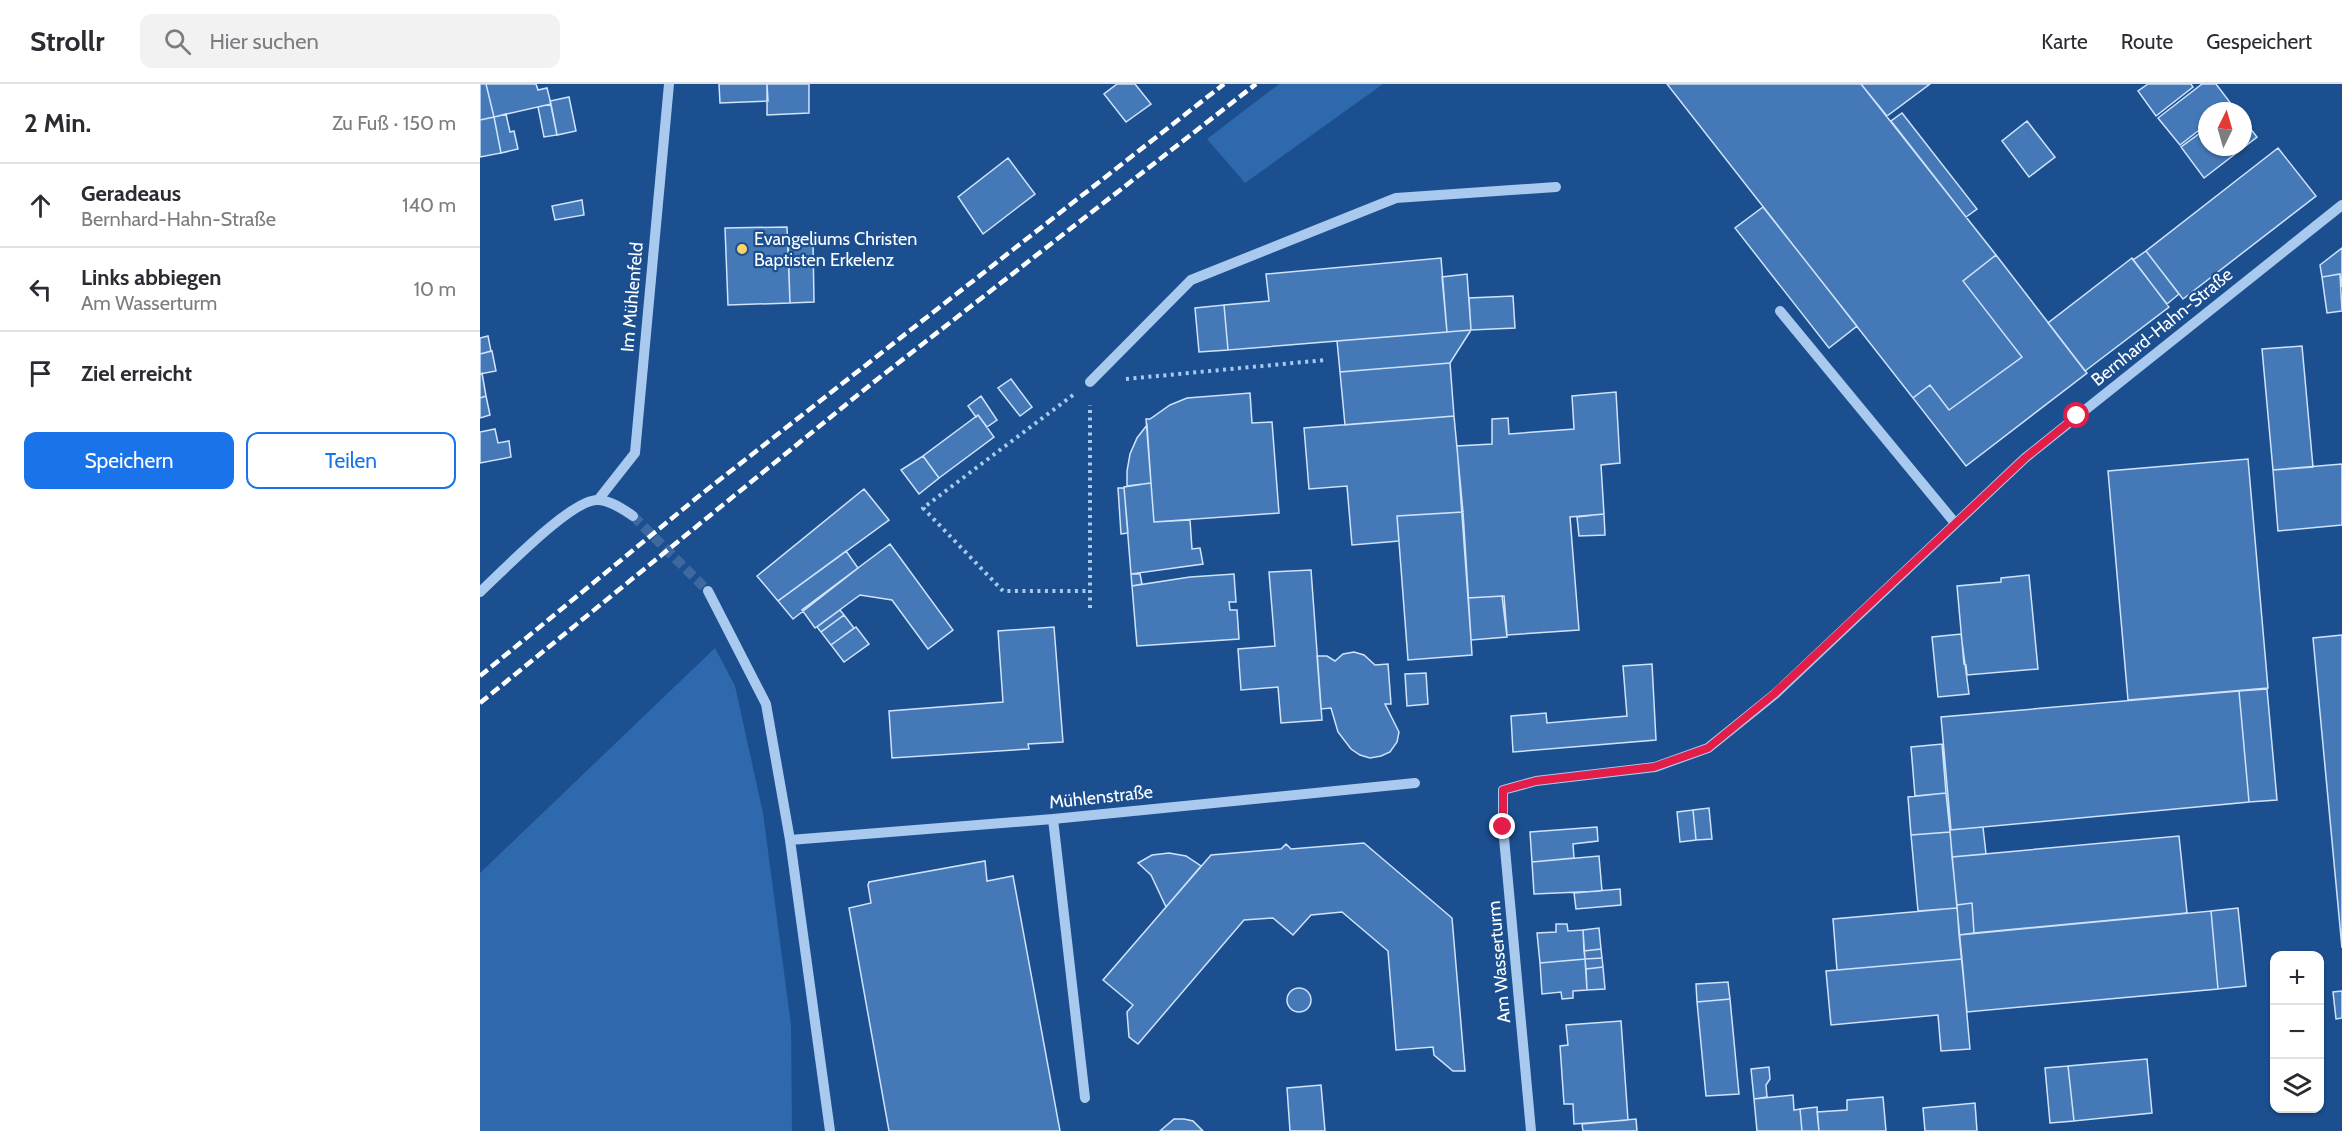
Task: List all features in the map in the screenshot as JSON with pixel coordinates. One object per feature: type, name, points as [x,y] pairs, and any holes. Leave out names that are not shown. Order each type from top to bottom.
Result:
[{"type":"street","name":"Im Mühlenfeld","points":[[598,500],[635,453],[669,84]]},
{"type":"street","points":[[1090,382],[1191,280],[1396,198],[1556,187]]},
{"type":"street","name":"Bernhard-Hahn-Straße","points":[[1503,790],[1536,781],[1654,767],[1708,748],[1783,687],[2025,458],[2342,205]]},
{"type":"street","points":[[1780,310],[1955,523]]},
{"type":"street","points":[[480,592],[561,518],[580,504],[598,500],[617,506],[633,516]]},
{"type":"street","points":[[708,591],[766,704],[790,840],[830,1131]]},
{"type":"street","name":"Mühlenstraße","points":[[790,840],[1053,819],[1414,783]]},
{"type":"street","name":"Am Wasserturm","points":[[1503,790],[1503,827],[1531,1131]]},
{"type":"street","points":[[1053,819],[1085,1098]]},
{"type":"path","points":[[1090,591],[1003,591],[923,508],[1090,382],[1325,360]]},
{"type":"path","points":[[1090,382],[1090,608]]},
{"type":"shaded area","points":[[1279,84],[1383,84],[1245,183],[1207,139]]},
{"type":"shaded area","points":[[715,648],[735,686],[763,813],[791,1025],[792,1131],[480,1131],[480,873]]},
{"type":"building","points":[[480,84],[486,84],[494,117],[480,120]]},
{"type":"building","points":[[486,84],[536,84],[538,90],[547,88],[551,104],[494,117]]},
{"type":"building","points":[[719,84],[767,84],[768,101],[720,103]]},
{"type":"building","points":[[767,84],[809,84],[809,113],[767,115]]},
{"type":"building","points":[[1117,84],[1135,84],[1151,104],[1126,122],[1104,94]]},
{"type":"building","points":[[1667,84],[1861,84],[1996,255],[1963,281],[2022,357],[1949,410],[1930,385],[1913,398]]},
{"type":"building","points":[[1861,84],[1930,84],[1887,116]]},
{"type":"building","points":[[2148,84],[2191,84],[2193,87],[2156,116],[2138,91]]},
{"type":"building","points":[[2202,84],[2216,84],[2230,102],[2198,102],[2198,131],[2180,145],[2158,118]]},
{"type":"building","points":[[569,97],[576,131],[557,135],[550,101]]},
{"type":"building","points":[[551,104],[557,135],[544,137],[538,107]]},
{"type":"building","points":[[1902,113],[1977,209],[1966,217],[1891,121]]},
{"type":"building","points":[[506,114],[510,132],[514,131],[518,149],[501,153],[494,117]]},
{"type":"building","points":[[494,117],[501,153],[480,157],[480,120]]},
{"type":"building","points":[[2027,121],[2055,157],[2029,177],[2002,141]]},
{"type":"building","points":[[2252,131],[2257,137],[2252,141]]},
{"type":"building","points":[[2198,135],[2198,156],[2232,156],[2204,178],[2181,147]]},
{"type":"building","points":[[2278,148],[2316,196],[2183,299],[2146,251]]},
{"type":"building","points":[[1008,158],[1035,194],[983,234],[958,197]]},
{"type":"building","points":[[582,200],[584,215],[555,220],[552,206]]},
{"type":"building","points":[[1763,207],[1857,326],[1829,348],[1735,228]]},
{"type":"building","points":[[787,227],[790,303],[728,305],[725,228]]},
{"type":"building","points":[[813,241],[814,302],[790,303],[788,242]]},
{"type":"building","points":[[2342,248],[2342,287],[2340,274],[2322,277],[2320,265]]},
{"type":"building","points":[[2146,251],[2179,294],[2167,304],[2133,260]]},
{"type":"building","points":[[1996,255],[2087,373],[1966,466],[1913,398],[1930,385],[1949,410],[2022,357],[1963,281]]},
{"type":"building","points":[[1441,258],[1447,332],[1228,350],[1224,305],[1269,301],[1266,274]]},
{"type":"building","points":[[2132,258],[2169,307],[2085,371],[2048,323]]},
{"type":"building","points":[[1467,274],[1471,330],[1447,332],[1442,277]]},
{"type":"building","points":[[2340,274],[2342,311],[2327,313],[2322,277]]},
{"type":"building","points":[[1513,296],[1515,328],[1471,330],[1469,298]]},
{"type":"building","points":[[1224,305],[1228,350],[1199,352],[1195,308]]},
{"type":"building","points":[[1471,330],[1450,363],[1340,372],[1337,341]]},
{"type":"building","points":[[488,336],[491,351],[480,354],[480,338]]},
{"type":"building","points":[[2302,346],[2313,467],[2273,470],[2262,349]]},
{"type":"building","points":[[492,351],[496,371],[480,374],[480,354]]},
{"type":"building","points":[[1450,363],[1454,416],[1345,425],[1340,372]]},
{"type":"building","points":[[482,373],[486,396],[480,398],[480,374]]},
{"type":"building","points":[[1011,379],[1032,407],[1020,416],[998,388]]},
{"type":"building","points":[[1616,392],[1620,463],[1601,465],[1604,514],[1570,517],[1579,630],[1507,635],[1504,596],[1468,598],[1457,446],[1492,444],[1492,419],[1508,418],[1509,434],[1574,429],[1572,396]]},
{"type":"building","points":[[1250,393],[1252,423],[1272,422],[1279,513],[1154,522],[1146,419],[1150,419],[1170,405],[1187,398]]},
{"type":"building","points":[[486,396],[490,415],[480,418],[480,398]]},
{"type":"building","points":[[981,396],[997,420],[987,427],[968,406]]},
{"type":"building","points":[[978,415],[994,437],[939,478],[923,456]]},
{"type":"building","points":[[1454,416],[1463,512],[1397,516],[1399,541],[1352,545],[1347,486],[1309,489],[1304,428]]},
{"type":"building","points":[[1147,425],[1151,483],[1127,486],[1130,454],[1137,438]]},
{"type":"building","points":[[495,429],[498,443],[509,441],[511,457],[480,463],[480,432]]},
{"type":"building","points":[[923,456],[939,478],[919,494],[901,470]]},
{"type":"building","points":[[2248,459],[2268,688],[2128,700],[2108,471]]},
{"type":"building","points":[[2342,464],[2342,525],[2278,531],[2273,470]]},
{"type":"building","points":[[1151,483],[1154,522],[1190,520],[1192,549],[1200,548],[1203,564],[1131,574],[1124,487]]},
{"type":"building","points":[[1118,488],[1124,488],[1128,533],[1121,534]]},
{"type":"building","points":[[864,489],[889,520],[778,601],[757,576]]},
{"type":"building","points":[[1463,512],[1472,655],[1408,660],[1397,516]]},
{"type":"building","points":[[1604,514],[1605,535],[1579,536],[1577,517]]},
{"type":"building","points":[[890,544],[953,630],[928,649],[892,600],[860,595],[815,628],[802,610]]},
{"type":"building","points":[[846,551],[858,568],[793,619],[778,601]]},
{"type":"building","points":[[1311,570],[1322,720],[1281,723],[1278,687],[1241,690],[1238,649],[1275,646],[1269,572]]},
{"type":"building","points":[[1131,574],[1140,574],[1142,584],[1132,586]]},
{"type":"building","points":[[1234,574],[1236,602],[1229,602],[1230,610],[1237,610],[1239,639],[1137,646],[1132,586],[1190,577]]},
{"type":"building","points":[[2029,575],[2038,669],[1967,675],[1957,586],[2001,582],[2001,578]]},
{"type":"building","points":[[1502,596],[1507,637],[1471,640],[1468,598]]},
{"type":"building","points":[[840,610],[844,615],[821,632],[817,627]]},
{"type":"building","points":[[844,615],[854,628],[831,645],[821,632]]},
{"type":"building","points":[[856,627],[869,644],[844,662],[831,645]]},
{"type":"building","points":[[1054,627],[1063,742],[1028,744],[1029,749],[892,758],[889,711],[1003,702],[998,631]]},
{"type":"building","points":[[1961,634],[1969,694],[1938,697],[1932,637]]},
{"type":"building","points":[[2342,635],[2342,948],[2313,638]]},
{"type":"building","points":[[1354,652],[1364,655],[1375,665],[1388,664],[1391,704],[1385,704],[1399,732],[1397,742],[1390,752],[1381,756],[1370,758],[1351,749],[1338,732],[1331,708],[1321,709],[1317,656],[1327,656],[1335,661],[1343,654]]},
{"type":"building","points":[[1652,664],[1656,740],[1513,752],[1511,716],[1546,713],[1547,723],[1627,716],[1623,666]]},
{"type":"building","points":[[1426,673],[1428,704],[1407,706],[1405,674]]},
{"type":"building","points":[[2267,689],[2277,800],[2249,802],[2239,691]]},
{"type":"building","points":[[2239,691],[2249,802],[1951,830],[1941,717]]},
{"type":"building","points":[[1942,744],[1946,793],[1915,796],[1911,747]]},
{"type":"building","points":[[1946,793],[1950,832],[1911,835],[1908,797]]},
{"type":"building","points":[[1709,808],[1712,839],[1696,840],[1693,810]]},
{"type":"building","points":[[1693,810],[1696,840],[1680,842],[1677,812]]},
{"type":"building","points":[[1597,827],[1598,841],[1573,844],[1574,858],[1532,862],[1530,832]]},
{"type":"building","points":[[1983,827],[1986,854],[1952,857],[1950,830]]},
{"type":"building","points":[[1950,832],[1957,908],[1918,911],[1911,835]]},
{"type":"building","points":[[2179,836],[2187,913],[1974,933],[1972,903],[1957,905],[1952,857]]},
{"type":"building","points":[[1364,843],[1452,918],[1465,1071],[1453,1071],[1434,1055],[1433,1047],[1396,1050],[1388,951],[1342,912],[1311,915],[1293,935],[1273,918],[1244,920],[1138,1044],[1129,1037],[1127,1012],[1133,1005],[1103,980],[1211,855],[1281,849],[1286,844],[1291,849]]},
{"type":"building","points":[[1169,853],[1186,856],[1201,866],[1166,907],[1151,875],[1138,863],[1152,855]]},
{"type":"building","points":[[1599,856],[1602,891],[1534,894],[1532,862]]},
{"type":"building","points":[[985,861],[987,881],[1013,876],[1060,1131],[889,1131],[849,908],[871,903],[869,882]]},
{"type":"building","points":[[1620,889],[1621,905],[1576,909],[1574,893]]},
{"type":"building","points":[[1972,903],[1974,933],[1959,935],[1957,905]]},
{"type":"building","points":[[1957,908],[1962,959],[1837,970],[1833,919]]},
{"type":"building","points":[[2238,908],[2246,986],[2218,989],[2211,911]]},
{"type":"building","points":[[2211,911],[2218,989],[1967,1012],[1959,935]]},
{"type":"building","points":[[1556,924],[1567,924],[1568,931],[1583,930],[1585,959],[1540,963],[1537,933],[1556,932]]},
{"type":"building","points":[[1599,928],[1601,949],[1584,951],[1583,930]]},
{"type":"building","points":[[1601,949],[1602,958],[1585,959],[1584,951]]},
{"type":"building","points":[[1602,958],[1603,967],[1586,969],[1585,959]]},
{"type":"building","points":[[1585,959],[1587,990],[1573,991],[1573,998],[1562,999],[1561,992],[1542,994],[1540,963]]},
{"type":"building","points":[[1962,959],[1970,1049],[1941,1051],[1938,1015],[1831,1025],[1826,971]]},
{"type":"building","points":[[1603,967],[1605,989],[1587,990],[1586,969]]},
{"type":"building","points":[[1728,982],[1730,999],[1697,1002],[1696,984]]},
{"type":"building","points":[[1299,988],[1304,989],[1310,995],[1310,1005],[1304,1011],[1299,1012],[1294,1011],[1288,1005],[1287,1000],[1288,995],[1294,989]]},
{"type":"building","points":[[2342,991],[2342,1018],[2336,1019],[2333,992]]},
{"type":"building","points":[[1730,999],[1739,1094],[1706,1096],[1697,1002]]},
{"type":"building","points":[[1621,1021],[1628,1120],[1574,1124],[1573,1104],[1564,1104],[1560,1046],[1568,1045],[1566,1025]]},
{"type":"building","points":[[2147,1059],[2152,1113],[2074,1121],[2068,1066]]},
{"type":"building","points":[[2068,1066],[2074,1121],[2050,1123],[2045,1068]]},
{"type":"building","points":[[1769,1067],[1767,1097],[1754,1099],[1751,1069]]},
{"type":"building","points":[[1321,1085],[1325,1131],[1290,1131],[1287,1088]]},
{"type":"building","points":[[1793,1095],[1794,1110],[1800,1109],[1802,1131],[1757,1131],[1754,1099]]},
{"type":"building","points":[[1883,1097],[1886,1131],[1819,1131],[1817,1112],[1847,1110],[1847,1100]]},
{"type":"building","points":[[1975,1103],[1977,1131],[1925,1131],[1923,1108]]},
{"type":"building","points":[[1817,1107],[1819,1131],[1802,1131],[1800,1109]]},
{"type":"building","points":[[1174,1119],[1193,1121],[1203,1131],[1160,1131]]},
{"type":"building","points":[[1636,1119],[1637,1131],[1583,1131],[1582,1124]]},
{"type":"tunnel","points":[[633,516],[708,591]]},
{"type":"railway","points":[[480,676],[699,496],[1224,84]]},
{"type":"railway","points":[[480,703],[870,385],[1256,84]]},
{"type":"place","name":"Evangeliums Christen Baptisten Erkelenz","points":[[742,249]]},
{"type":"route","points":[[1503,827],[1503,790],[1536,781],[1654,767],[1708,748],[1774,694],[2025,458],[2077,416]]}]
